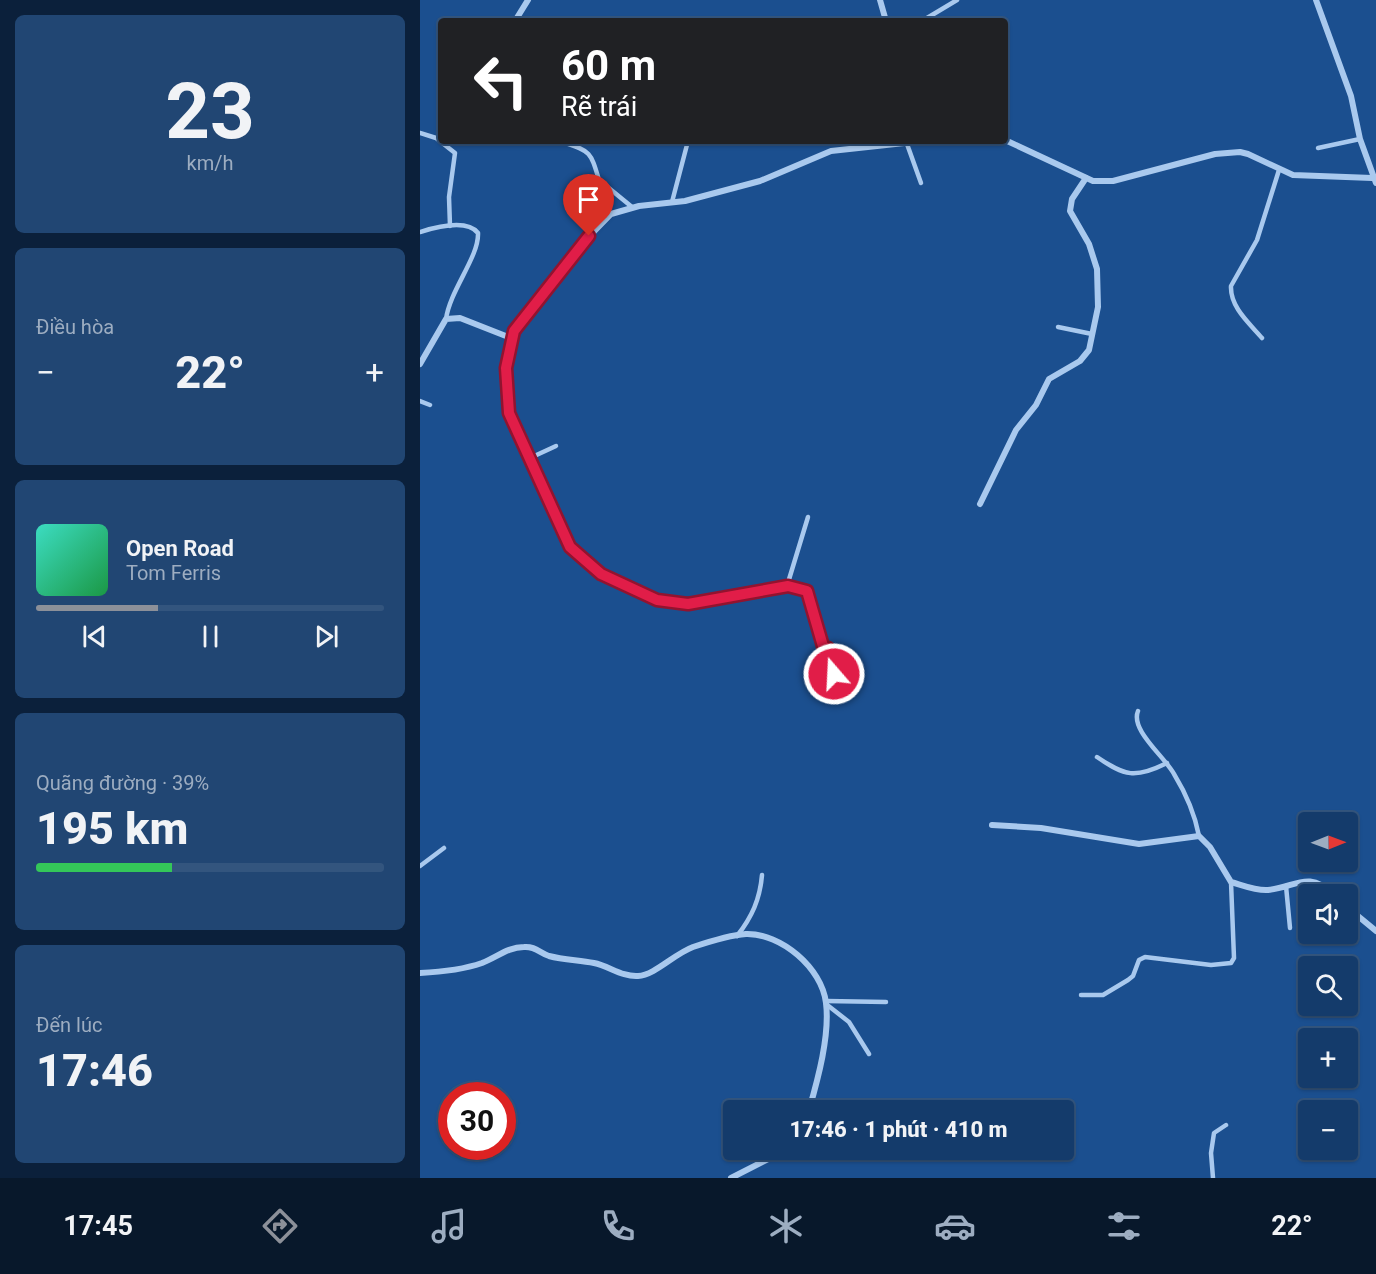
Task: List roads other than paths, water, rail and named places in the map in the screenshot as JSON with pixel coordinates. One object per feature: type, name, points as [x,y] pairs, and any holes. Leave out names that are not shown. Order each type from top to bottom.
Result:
[{"type":"street","points":[[517,18],[528,0]]},
{"type":"street","points":[[880,0],[885,18]]},
{"type":"street","points":[[1008,141],[1056,161],[1086,178],[1113,182],[1230,153],[1248,154],[1279,170],[1299,176],[1374,181],[1373,169],[1360,139],[1351,96],[1316,0]]},
{"type":"street","points":[[834,674],[832,655],[828,648],[825,653],[807,591],[788,586],[688,604],[657,600],[601,574],[570,547],[509,413],[506,368],[511,338],[570,258],[601,222],[611,214],[632,207],[672,202],[760,181],[831,151],[907,144]]},
{"type":"street","points":[[980,504],[1016,430],[1036,405],[1049,380],[1085,356],[1098,306],[1097,269],[1089,244],[1070,211],[1072,199],[1086,178]]},
{"type":"street","points":[[420,364],[446,319],[460,318],[511,338]]},
{"type":"street","points":[[992,825],[1041,828],[1139,844],[1199,836],[1210,847],[1231,882],[1265,891],[1311,880],[1322,884]]},
{"type":"street","points":[[1358,916],[1376,931]]},
{"type":"street","points":[[420,973],[464,969],[522,946],[533,947],[547,956],[595,963],[623,974],[637,976],[651,973],[670,957],[694,946],[737,936],[758,936],[790,948],[822,984],[826,1002],[819,1074],[812,1100]]},
{"type":"street","points":[[731,1178],[766,1160]]},
{"type":"lane","points":[[927,18],[957,0]]},
{"type":"lane","points":[[420,133],[438,140]]},
{"type":"lane","points":[[1318,148],[1360,139]]},
{"type":"lane","points":[[444,144],[455,153],[449,198],[450,226]]},
{"type":"lane","points":[[567,144],[590,154],[595,162],[598,180],[632,207]]},
{"type":"lane","points":[[672,202],[687,144]]},
{"type":"lane","points":[[907,144],[921,183]]},
{"type":"lane","points":[[1262,338],[1242,316],[1231,294],[1231,286],[1257,240],[1279,170]]},
{"type":"lane","points":[[586,193],[598,180]]},
{"type":"lane","points":[[420,232],[450,226],[471,227],[477,230],[478,239],[448,305],[446,319]]},
{"type":"lane","points":[[1058,327],[1092,334]]},
{"type":"lane","points":[[420,401],[430,405]]},
{"type":"lane","points":[[530,458],[556,446]]},
{"type":"lane","points":[[788,586],[807,517]]},
{"type":"lane","points":[[1138,711],[1136,716],[1138,726],[1167,763],[1179,783],[1199,836]]},
{"type":"lane","points":[[1097,757],[1115,770],[1130,775],[1167,763]]},
{"type":"lane","points":[[420,866],[444,848]]},
{"type":"lane","points":[[737,936],[748,921],[759,898],[762,875]]},
{"type":"lane","points":[[1081,995],[1103,995],[1133,976],[1139,960],[1145,957],[1211,965],[1231,963],[1234,958],[1231,882]]},
{"type":"lane","points":[[1286,886],[1290,928]]},
{"type":"lane","points":[[826,1002],[886,1002]]},
{"type":"lane","points":[[826,1002],[849,1022],[869,1054]]},
{"type":"lane","points":[[1213,1178],[1210,1153],[1214,1133],[1226,1125]]}]
